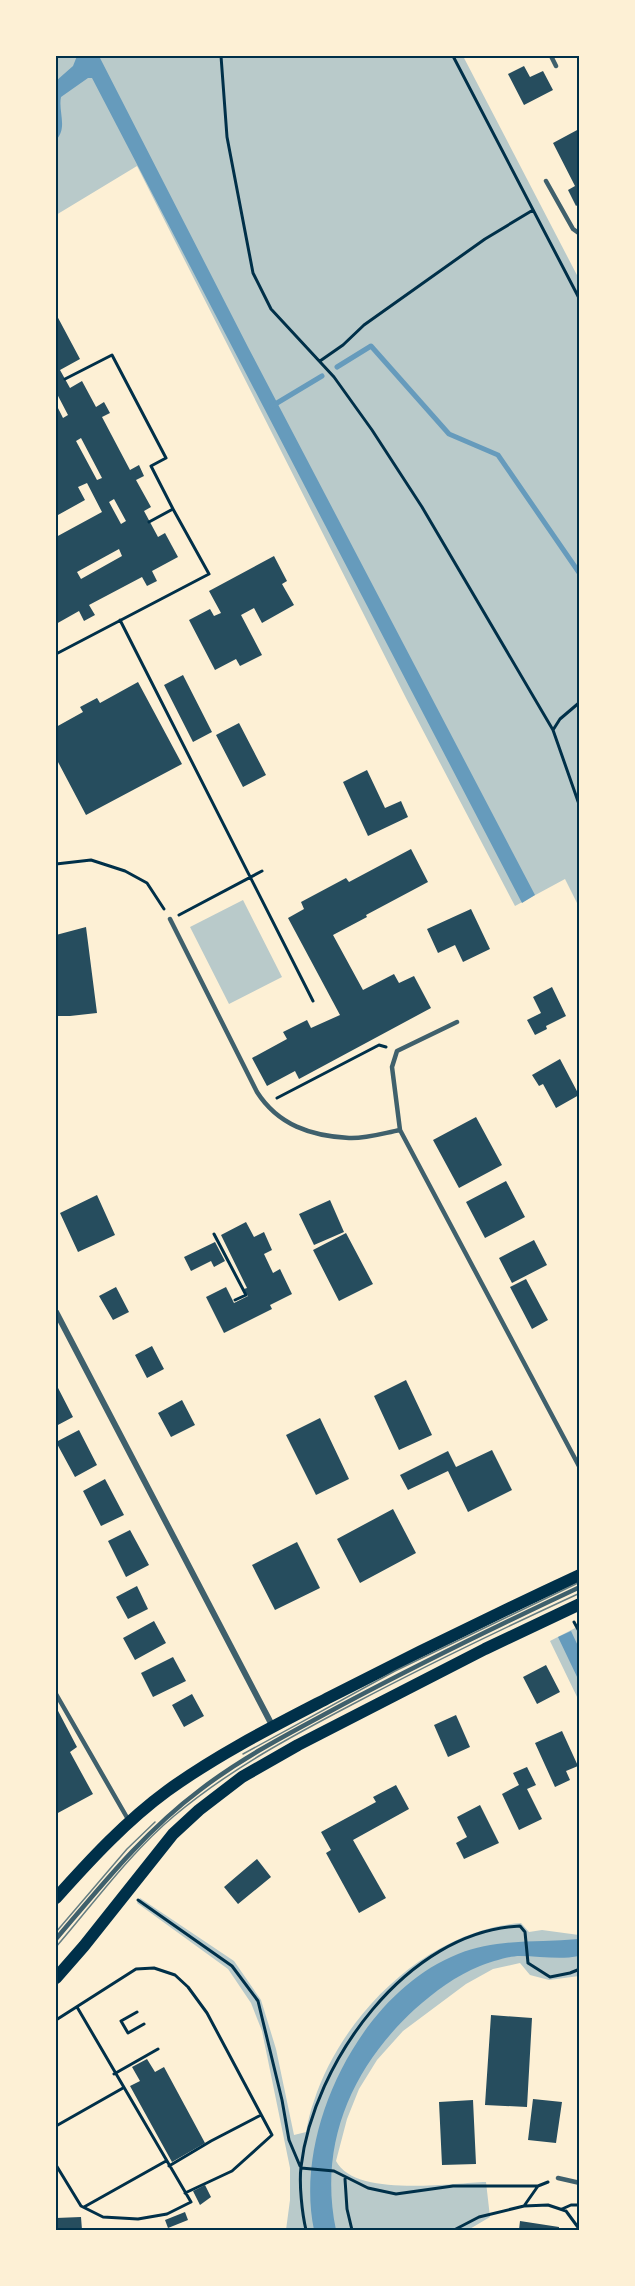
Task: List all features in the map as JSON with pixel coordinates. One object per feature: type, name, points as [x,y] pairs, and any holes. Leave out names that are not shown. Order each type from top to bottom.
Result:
[{"type":"main road","points":[[56,1898],[92,1858],[130,1823],[174,1786],[206,1764],[273,1726],[392,1665],[579,1575]]},
{"type":"main road","points":[[56,1978],[173,1834],[199,1810],[242,1778],[298,1745],[485,1649],[579,1604]]},
{"type":"street","points":[[56,1312],[273,1726]]},
{"type":"lane","points":[[551,56],[556,66]]},
{"type":"lane","points":[[546,181],[573,230],[579,234]]},
{"type":"lane","points":[[170,919],[265,1105],[304,1132],[351,1138],[400,1130]]},
{"type":"lane","points":[[457,1022],[397,1051],[392,1067],[400,1130],[579,1468]]},
{"type":"lane","points":[[56,1939],[142,1840],[199,1790],[232,1767],[268,1744],[397,1676],[579,1587]]},
{"type":"lane","points":[[56,1694],[130,1823]]},
{"type":"lane","points":[[558,2178],[579,2183]]},
{"type":"path","points":[[221,56],[227,136],[253,273],[271,309],[334,377],[422,507],[552,730],[579,807]]},
{"type":"path","points":[[453,56],[578,293],[579,300]]},
{"type":"path","points":[[320,361],[343,345],[364,325],[485,239],[533,210]]},
{"type":"path","points":[[56,654],[209,574],[151,466],[166,458],[112,355],[65,380]]},
{"type":"path","points":[[149,522],[173,509]]},
{"type":"path","points":[[120,620],[313,1002]]},
{"type":"path","points":[[552,730],[560,719],[579,702]]},
{"type":"path","points":[[56,864],[91,860],[125,871],[147,883],[170,919],[262,871]]},
{"type":"path","points":[[265,1105],[379,1045],[397,1051]]},
{"type":"path","points":[[214,1234],[246,1295],[235,1300]]},
{"type":"path","points":[[127,1892],[232,1966],[258,2001],[290,2140],[303,2168]]},
{"type":"path","points":[[306,2230],[303,2168],[317,2101],[345,2046],[380,2000],[433,1955],[500,1927],[520,1926],[525,1932],[528,1963],[550,1977],[579,1969]]},
{"type":"path","points":[[56,2020],[136,1969],[154,1968],[175,1975],[188,1987],[207,2013],[272,2134],[232,2171],[185,2193]]},
{"type":"path","points":[[56,2165],[81,2206],[103,2217],[138,2219],[167,2214],[190,2202],[77,2007]]},
{"type":"path","points":[[137,2012],[121,2021],[128,2033],[144,2024]]},
{"type":"path","points":[[114,2074],[158,2049]]},
{"type":"path","points":[[56,2126],[123,2088]]},
{"type":"path","points":[[169,2166],[261,2115]]},
{"type":"path","points":[[84,2208],[166,2161]]},
{"type":"path","points":[[303,2168],[334,2171],[368,2187],[396,2194],[453,2186],[538,2186],[558,2178]]},
{"type":"path","points":[[345,2178],[347,2210],[352,2230]]},
{"type":"path","points":[[524,2206],[538,2186]]},
{"type":"path","points":[[454,2230],[479,2217],[524,2206],[548,2205],[566,2211],[579,2229]]},
{"type":"path","points":[[560,2209],[579,2205]]},
{"type":"shaded area","points":[[56,56],[463,56],[579,279],[579,907],[565,879],[515,906],[407,700],[137,166],[56,215]]},
{"type":"shaded area","points":[[243,900],[282,977],[229,1004],[190,927]]},
{"type":"shaded area","points":[[579,1626],[579,1701],[550,1641]]},
{"type":"shaded area","points":[[140,1898],[234,1961],[261,2000],[276,2049],[294,2135],[306,2132],[309,2116],[327,2069],[345,2037],[367,2008],[393,1982],[422,1959],[453,1942],[487,1929],[521,1923],[529,1932],[542,1930],[579,1935],[579,1976],[549,1980],[530,1975],[520,1963],[493,1969],[466,1984],[403,2031],[377,2060],[359,2089],[347,2119],[336,2161],[346,2173],[363,2180],[405,2186],[486,2182],[490,2217],[468,2230],[286,2230],[290,2200],[290,2168],[262,2031],[251,2003],[228,1969],[137,1903]]},
{"type":"water","points":[[77,56],[99,56],[249,349],[535,895],[522,903],[92,78],[88,78],[61,97],[62,125],[60,135],[56,140],[56,81],[73,66]]},
{"type":"water","points":[[571,1631],[579,1648],[579,1681],[558,1637]]},
{"type":"water","points":[[579,1939],[579,1956],[557,1958],[515,1956],[471,1970],[430,1996],[393,2032],[374,2056],[358,2082],[345,2109],[336,2138],[332,2167],[332,2198],[336,2230],[314,2230],[310,2191],[314,2150],[325,2109],[342,2069],[364,2032],[392,1999],[423,1973],[458,1954],[473,1949],[503,1943]]},
{"type":"building","points":[[524,66],[530,77],[543,71],[553,90],[524,105],[508,74]]},
{"type":"building","points":[[579,129],[579,204],[576,206],[568,190],[575,186],[553,143]]},
{"type":"building","points":[[56,314],[80,359],[60,370],[70,388],[82,381],[96,407],[104,402],[110,413],[102,417],[130,470],[139,465],[144,476],[136,480],[151,507],[144,511],[158,537],[165,533],[178,557],[152,571],[157,581],[147,586],[142,577],[89,605],[95,615],[84,621],[79,611],[56,624],[56,537],[102,512],[87,483],[78,487],[85,500],[58,515],[56,511],[56,404],[63,418],[68,415],[56,392]],"holes":[[[81,438],[102,478],[97,480],[76,441]],[[114,499],[126,521],[121,524],[109,502]],[[119,549],[122,556],[81,579],[77,572]]]},
{"type":"building","points":[[274,556],[287,581],[282,584],[294,605],[262,623],[254,608],[241,615],[262,655],[240,666],[236,659],[215,670],[189,620],[210,609],[214,616],[221,613],[209,591]]},
{"type":"building","points":[[183,675],[212,732],[193,742],[164,685]]},
{"type":"building","points":[[138,682],[182,764],[86,815],[58,762],[56,763],[56,727],[83,712],[80,707],[97,698],[100,703]]},
{"type":"building","points":[[239,723],[266,775],[243,787],[216,735]]},
{"type":"building","points":[[367,770],[385,808],[401,801],[408,817],[368,836],[343,782]]},
{"type":"building","points":[[411,849],[428,882],[333,935],[363,990],[394,974],[399,983],[414,976],[431,1008],[299,1079],[295,1071],[267,1086],[252,1058],[287,1039],[283,1032],[307,1020],[311,1028],[340,1015],[288,918],[304,909],[301,902],[346,878],[349,882]]},
{"type":"building","points":[[471,909],[490,949],[463,962],[455,945],[438,953],[427,929]]},
{"type":"building","points":[[86,927],[97,1013],[56,1016],[56,935]]},
{"type":"building","points":[[552,987],[566,1016],[546,1026],[547,1029],[535,1035],[527,1020],[541,1013],[533,997]]},
{"type":"building","points":[[560,1059],[579,1095],[556,1108],[543,1084],[539,1086],[532,1075]]},
{"type":"building","points":[[476,1117],[502,1165],[459,1188],[433,1140]]},
{"type":"building","points":[[506,1181],[525,1217],[485,1238],[466,1202]]},
{"type":"building","points":[[97,1195],[115,1235],[78,1252],[60,1213]]},
{"type":"building","points":[[330,1200],[344,1232],[314,1245],[299,1214]]},
{"type":"building","points":[[246,1222],[254,1237],[264,1232],[272,1250],[264,1254],[273,1273],[280,1269],[292,1294],[270,1305],[272,1309],[224,1333],[206,1297],[226,1287],[234,1303],[248,1296],[244,1289],[247,1288],[221,1235]]},
{"type":"building","points":[[346,1233],[373,1284],[339,1301],[313,1250]]},
{"type":"building","points":[[534,1240],[547,1265],[512,1283],[499,1258]]},
{"type":"building","points":[[215,1242],[225,1261],[214,1267],[211,1261],[191,1271],[184,1257]]},
{"type":"building","points":[[526,1279],[548,1320],[532,1329],[510,1287]]},
{"type":"building","points":[[116,1287],[129,1312],[113,1320],[99,1296]]},
{"type":"building","points":[[152,1346],[164,1369],[147,1378],[135,1355]]},
{"type":"building","points":[[406,1380],[432,1435],[399,1450],[374,1396]]},
{"type":"building","points":[[56,1384],[73,1417],[56,1426]]},
{"type":"building","points":[[182,1400],[195,1425],[171,1437],[158,1413]]},
{"type":"building","points":[[320,1418],[349,1479],[316,1495],[286,1435]]},
{"type":"building","points":[[79,1430],[97,1465],[75,1477],[56,1442]]},
{"type":"building","points":[[492,1450],[512,1490],[468,1512],[448,1471],[408,1490],[400,1475],[448,1451],[456,1467]]},
{"type":"building","points":[[105,1479],[124,1515],[101,1526],[83,1491]]},
{"type":"building","points":[[393,1509],[416,1553],[360,1583],[337,1539]]},
{"type":"building","points":[[130,1530],[149,1565],[126,1577],[108,1541]]},
{"type":"building","points":[[297,1542],[320,1588],[275,1610],[252,1565]]},
{"type":"building","points":[[137,1586],[148,1609],[128,1619],[116,1597]]},
{"type":"building","points":[[154,1621],[166,1643],[135,1660],[123,1638]]},
{"type":"building","points":[[173,1657],[186,1681],[153,1697],[141,1673]]},
{"type":"building","points":[[546,1665],[560,1692],[537,1704],[523,1677]]},
{"type":"building","points":[[192,1694],[204,1716],[184,1727],[172,1705]]},
{"type":"building","points":[[56,1707],[77,1747],[70,1752],[93,1794],[56,1814]]},
{"type":"building","points":[[456,1715],[470,1747],[448,1757],[434,1725]]},
{"type":"building","points":[[562,1731],[578,1766],[566,1771],[570,1780],[555,1787],[535,1743]]},
{"type":"building","points":[[527,1767],[536,1785],[527,1789],[542,1819],[519,1830],[502,1794],[519,1785],[513,1773]]},
{"type":"building","points":[[396,1785],[409,1809],[353,1840],[386,1898],[359,1913],[326,1853],[331,1850],[321,1832],[376,1802],[373,1797]]},
{"type":"building","points":[[480,1805],[499,1843],[464,1859],[456,1843],[467,1837],[457,1817]]},
{"type":"building","points":[[257,1859],[271,1877],[238,1904],[224,1887]]},
{"type":"building","points":[[491,2015],[532,2018],[527,2107],[485,2105]]},
{"type":"building","points":[[147,2059],[155,2072],[164,2067],[205,2143],[172,2162],[130,2086],[140,2081],[132,2067]]},
{"type":"building","points":[[533,2099],[562,2102],[556,2143],[528,2140]]},
{"type":"building","points":[[473,2100],[476,2164],[442,2165],[439,2102]]},
{"type":"building","points":[[205,2185],[211,2197],[200,2205],[193,2191]]},
{"type":"building","points":[[185,2212],[188,2220],[168,2228],[165,2220]]},
{"type":"building","points":[[81,2217],[82,2230],[56,2230],[56,2218]]},
{"type":"building","points":[[520,2221],[559,2227],[559,2230],[519,2230]]},
{"type":"waterway","points":[[337,367],[371,346],[449,434],[498,455],[580,574]]},
{"type":"waterway","points":[[272,406],[322,376]]},
{"type":"tram line","points":[[243,1754],[395,1671],[580,1582]]},
{"type":"tram line","points":[[56,1947],[158,1830],[195,1799],[239,1768],[411,1674],[580,1593]]},
{"type":"tram line","points":[[56,1932],[127,1849],[155,1822]]}]
